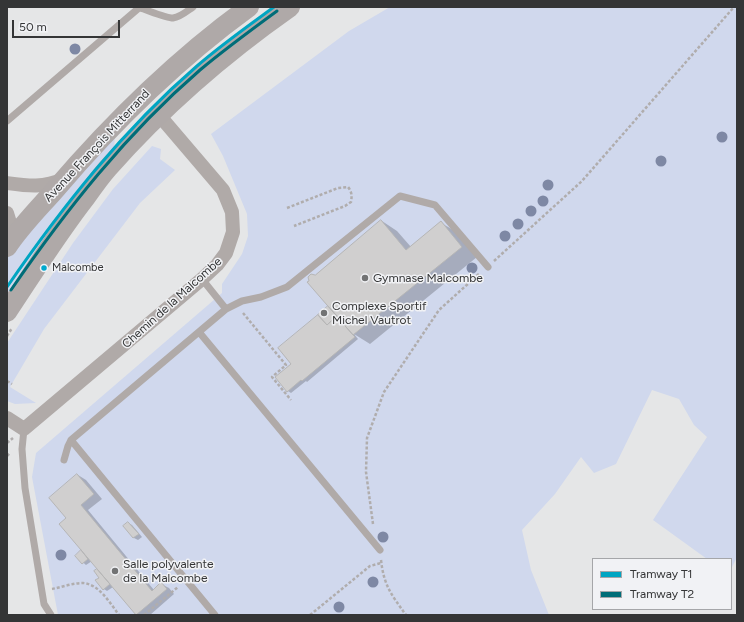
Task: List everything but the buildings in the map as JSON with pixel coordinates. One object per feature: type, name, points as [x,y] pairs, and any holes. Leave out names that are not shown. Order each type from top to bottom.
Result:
[{"type":"main road","name":"Avenue François Mitterrand","points":[[8,245],[64,179],[126,112],[178,63],[249,7]]},
{"type":"main road","name":"Avenue François Mitterrand","points":[[11,318],[61,229],[107,169],[194,81],[249,36],[290,7]]},
{"type":"street","name":"Chemin de la Malcombe","points":[[24,429],[202,279],[217,265],[226,253],[233,232],[232,212],[223,190],[159,115]]},
{"type":"street","points":[[7,183],[34,186],[52,184],[64,179]]},
{"type":"street","points":[[7,213],[10,226],[8,245]]},
{"type":"street","points":[[7,418],[24,429]]},
{"type":"lane","points":[[7,121],[140,7],[153,13],[173,18],[185,13],[193,7]]},
{"type":"lane","points":[[64,460],[71,440],[226,309],[235,304],[261,297],[287,287],[400,196],[435,205],[488,267]]},
{"type":"lane","points":[[202,279],[226,309]]},
{"type":"lane","points":[[199,332],[380,550]]},
{"type":"lane","points":[[24,429],[22,449],[25,488],[44,604],[51,615]]},
{"type":"lane","points":[[71,440],[216,615]]},
{"type":"path","points":[[406,615],[388,590],[384,580],[380,550],[374,533],[366,472],[367,438],[384,392],[439,310],[582,181],[734,7]]},
{"type":"path","points":[[287,208],[338,188],[348,188],[351,191],[351,202],[345,206],[294,226]]},
{"type":"path","points":[[235,304],[286,364],[272,377],[291,400]]},
{"type":"path","points":[[7,336],[11,318]]},
{"type":"path","points":[[7,381],[12,384]]},
{"type":"path","points":[[7,456],[10,453]]},
{"type":"path","points":[[310,615],[370,566],[381,563]]},
{"type":"path","points":[[144,615],[186,580]]},
{"type":"path","points":[[50,590],[82,583],[93,585],[103,594],[119,615]]},
{"type":"shaded area","name":"Complexe Sportif Michel Vautrot","points":[[390,7],[737,7],[737,557],[732,567],[732,558],[706,558],[653,520],[707,437],[694,425],[679,399],[652,390],[616,464],[594,473],[581,457],[555,494],[522,530],[531,570],[549,615],[58,615],[32,477],[36,453],[222,293],[222,284],[242,254],[248,236],[247,214],[223,156],[211,134],[349,31]]},
{"type":"shaded area","points":[[115,130],[114,156],[7,304],[7,255]]},
{"type":"shaded area","points":[[152,146],[161,149],[160,159],[175,170],[140,203],[44,329],[10,387],[36,403],[15,404],[7,401],[7,343],[73,243],[113,189]]},
{"type":"tram line","name":"T1","points":[[7,287],[49,228],[95,170],[144,116],[206,58],[274,7]]},
{"type":"tram line","name":"T2","points":[[11,290],[75,202],[147,120],[200,70],[228,47],[277,11]]},
{"type":"place","name":"Malcombe","points":[[44,268]]},
{"type":"place","name":"Gymnase Malcombe","points":[[365,278]]},
{"type":"place","name":"Complexe Sportif Michel Vautrot","points":[[324,313]]},
{"type":"place","name":"Salle polyvalente de la Malcombe","points":[[115,571]]}]
